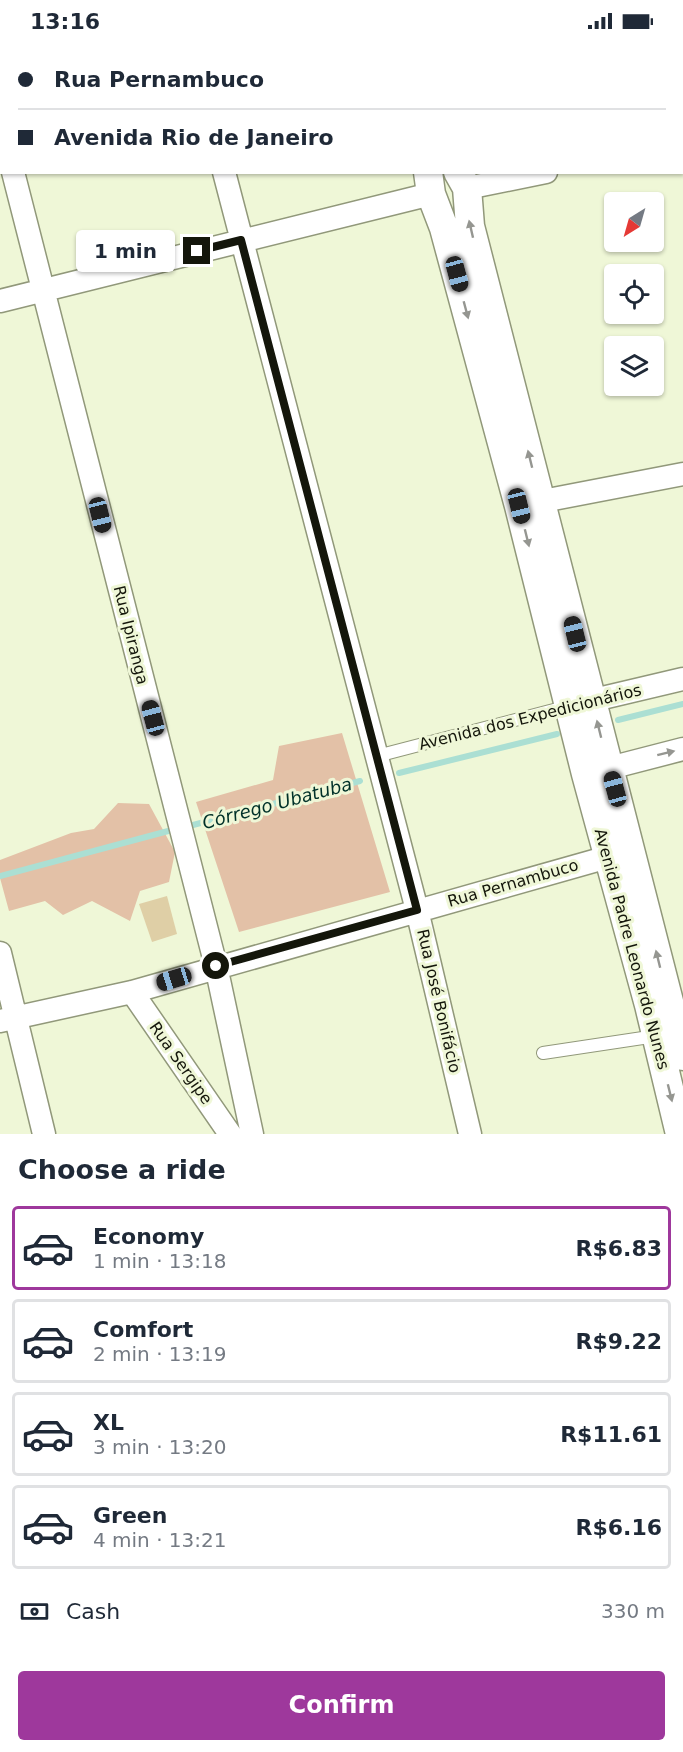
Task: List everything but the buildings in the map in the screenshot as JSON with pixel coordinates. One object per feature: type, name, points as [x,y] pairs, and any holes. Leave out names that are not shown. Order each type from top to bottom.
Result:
[{"type":"street","name":"Rua Ipiranga","points":[[14,174],[216,966],[252,1134]]},
{"type":"street","name":"Rua José Bonifácio","points":[[224,174],[417,910],[470,1134]]},
{"type":"street","points":[[0,301],[241,240],[430,183],[441,202],[451,204],[459,200],[462,180],[525,174]]},
{"type":"street","name":"Avenida Padre Leonardo Nunes","points":[[462,180],[530,503],[597,771],[619,855],[683,1056]]},
{"type":"street","name":"Avenida Padre Leonardo Nunes","points":[[430,183],[530,503]]},
{"type":"street","points":[[530,503],[683,474]]},
{"type":"street","name":"Avenida dos Expedicionários","points":[[580,703],[683,679]]},
{"type":"street","points":[[597,771],[683,749]]},
{"type":"street","name":"Rua Pernambuco","points":[[8,1019],[132,992],[216,966],[619,855]]},
{"type":"street","points":[[0,953],[8,1019],[44,1134]]},
{"type":"street","name":"Rua Sergipe","points":[[132,992],[230,1134]]},
{"type":"street","name":"Avenida Padre Leonardo Nunes","points":[[667,1000],[656,1036],[680,1134]]},
{"type":"lane","name":"Avenida dos Expedicionários","points":[[376,756],[580,703]]},
{"type":"lane","points":[[543,1053],[656,1036]]},
{"type":"shaded area","points":[[342,733],[390,892],[239,932],[196,802],[273,780],[279,746]]},
{"type":"shaded area","points":[[118,803],[149,804],[175,852],[169,882],[140,891],[130,921],[92,901],[63,915],[45,901],[9,911],[0,878],[0,860],[71,833],[94,829]]},
{"type":"waterway","name":"Córrego Ubatuba","points":[[618,720],[683,704]]},
{"type":"waterway","name":"Córrego Ubatuba","points":[[399,773],[557,734]]},
{"type":"waterway","name":"Córrego Ubatuba","points":[[193,825],[360,781]]},
{"type":"waterway","points":[[0,876],[172,830]]},
{"type":"route","points":[[197,251],[241,240],[417,910],[216,966]]}]
